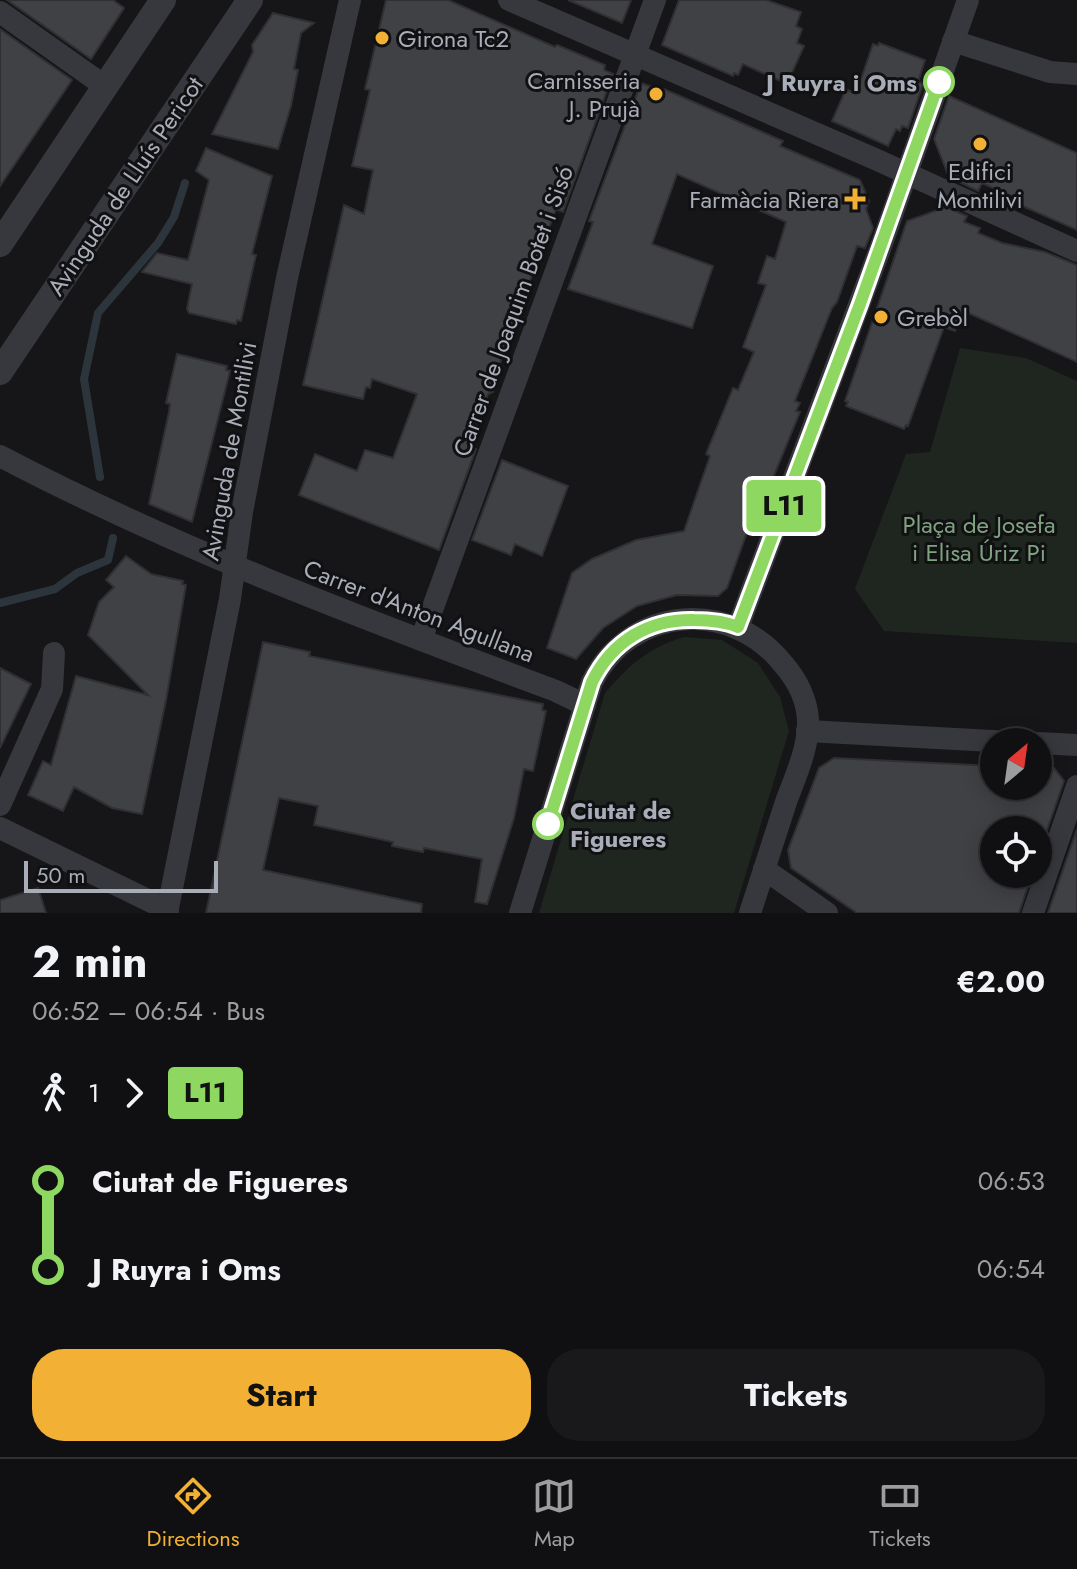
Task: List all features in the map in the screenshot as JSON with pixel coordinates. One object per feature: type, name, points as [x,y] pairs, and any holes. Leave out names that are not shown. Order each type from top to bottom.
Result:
[{"type":"street","points":[[0,244],[163,0]]},
{"type":"street","name":"Avinguda de Lluís Pericot","points":[[0,372],[250,0]]},
{"type":"street","points":[[509,0],[1077,251]]},
{"type":"street","name":"Carrer de Joaquim Botet i Sisó","points":[[421,640],[655,0]]},
{"type":"street","points":[[738,627],[968,0]]},
{"type":"street","name":"Avinguda de Montilivi","points":[[168,912],[287,278],[347,3]]},
{"type":"street","points":[[0,12],[106,87]]},
{"type":"street","points":[[953,41],[1050,72],[1077,74]]},
{"type":"street","name":"Carrer d'Anton Agullana","points":[[0,456],[71,493],[234,567],[585,705]]},
{"type":"street","points":[[520,913],[599,667],[626,639],[668,621],[681,620],[728,623],[738,627],[768,647],[793,676],[802,694],[808,720],[803,754],[750,913]]},
{"type":"street","points":[[0,805],[52,689],[54,653]]},
{"type":"street","points":[[807,731],[980,740]]},
{"type":"street","points":[[1052,744],[1077,745]]},
{"type":"street","points":[[1033,913],[1077,786]]},
{"type":"street","points":[[0,828],[168,912]]},
{"type":"street","points":[[764,869],[827,913]]},
{"type":"green space","name":"Plaça de Josefa i Elisa Úriz Pi","points":[[960,348],[1026,358],[1077,381],[1077,643],[884,631],[855,589],[906,454],[930,452]]},
{"type":"green space","points":[[684,637],[722,640],[758,663],[780,697],[789,731],[734,913],[539,913],[605,693],[640,659],[660,646]]},
{"type":"building","points":[[7,0],[113,0],[124,8],[91,59]]},
{"type":"building","points":[[386,0],[448,0],[555,47],[557,45],[605,65],[604,70],[613,74],[563,212],[556,209],[497,371],[500,372],[493,392],[488,394],[468,446],[476,449],[439,550],[299,495],[315,454],[357,471],[365,450],[393,458],[417,394],[372,379],[363,399],[303,385],[344,205],[364,214],[373,170],[352,166],[370,90],[365,89]]},
{"type":"building","points":[[568,0],[631,0],[622,23]]},
{"type":"building","points":[[679,0],[766,0],[801,12],[796,26],[802,29],[797,43],[804,46],[787,84],[743,64],[738,75],[734,73],[733,76],[662,45]]},
{"type":"building","points":[[273,13],[314,23],[301,33],[291,106],[278,149],[212,134],[253,52],[252,45]]},
{"type":"building","points":[[0,29],[72,80],[0,186]]},
{"type":"building","points":[[879,43],[925,60],[918,82],[923,84],[908,128],[902,126],[900,131],[896,129],[888,146],[832,121],[846,89],[856,94],[873,44],[878,46]]},
{"type":"building","points":[[641,83],[664,89],[783,141],[780,146],[860,180],[869,201],[866,209],[873,228],[865,248],[857,246],[795,401],[800,403],[796,411],[800,412],[764,500],[759,499],[727,588],[718,596],[677,595],[637,606],[603,628],[576,659],[547,648],[572,573],[592,559],[636,540],[684,531],[710,456],[706,454],[733,388],[738,390],[754,352],[743,347],[766,285],[758,283],[767,256],[775,259],[786,222],[677,174],[652,244],[713,266],[692,328],[568,289],[593,222],[589,221]]},
{"type":"building","points":[[949,96],[1077,153],[1077,230],[1018,204],[1020,200],[982,183],[978,191],[949,177],[934,139]]},
{"type":"building","points":[[206,148],[272,176],[252,254],[256,255],[241,321],[237,320],[236,324],[189,313],[187,309],[192,284],[142,272],[157,253],[188,260],[209,180],[196,171]]},
{"type":"building","points":[[946,207],[967,216],[964,222],[980,228],[978,233],[1002,243],[1045,252],[1077,265],[1077,362],[962,310],[955,331],[944,327],[908,426],[904,429],[846,406],[848,402],[845,401],[907,221]]},
{"type":"building","points":[[177,354],[227,366],[226,370],[230,371],[192,522],[149,504],[169,412],[170,404],[166,403]]},
{"type":"building","points":[[502,460],[568,486],[542,556],[515,544],[511,555],[472,540]]},
{"type":"building","points":[[126,556],[151,574],[183,581],[182,584],[186,585],[142,814],[112,808],[74,787],[63,811],[28,795],[43,761],[51,765],[76,676],[148,695],[88,635],[99,602],[114,587],[106,580]]},
{"type":"building","points":[[263,642],[310,652],[309,656],[543,704],[542,710],[546,711],[533,771],[524,769],[514,818],[487,904],[475,902],[482,859],[424,848],[423,852],[392,846],[393,842],[314,825],[318,806],[279,798],[263,870],[422,904],[421,913],[206,913]]},
{"type":"building","points":[[0,668],[31,684],[0,748]]},
{"type":"building","points":[[834,758],[980,765],[980,800],[1052,800],[1054,768],[1064,781],[1052,816],[980,816],[980,888],[1027,888],[1019,913],[857,913],[791,868],[788,850],[819,768]]},
{"type":"building","points":[[1077,829],[1077,913],[1048,913]]},
{"type":"building","points":[[38,888],[46,913],[0,913],[0,900]]},
{"type":"waterway","points":[[100,477],[84,379],[98,313],[158,243],[174,217],[185,183]]},
{"type":"waterway","points":[[0,603],[55,589],[77,573],[108,560],[113,538]]},
{"type":"bus line","name":"L11","points":[[548,824],[592,682],[599,667],[613,651],[640,631],[668,621],[700,620],[738,627],[860,304],[939,82]]},
{"type":"place","name":"Girona Tc2","points":[[382,38]]},
{"type":"place","name":"J Ruyra i Oms","points":[[939,82]]},
{"type":"place","name":"Carnisseria J. Prujà","points":[[656,94]]},
{"type":"place","name":"Edifici Montilivi","points":[[980,144]]},
{"type":"place","name":"Farmàcia Riera","points":[[855,199]]},
{"type":"place","name":"Grebòl","points":[[881,317]]},
{"type":"place","name":"Ciutat de Figueres","points":[[548,824]]}]
